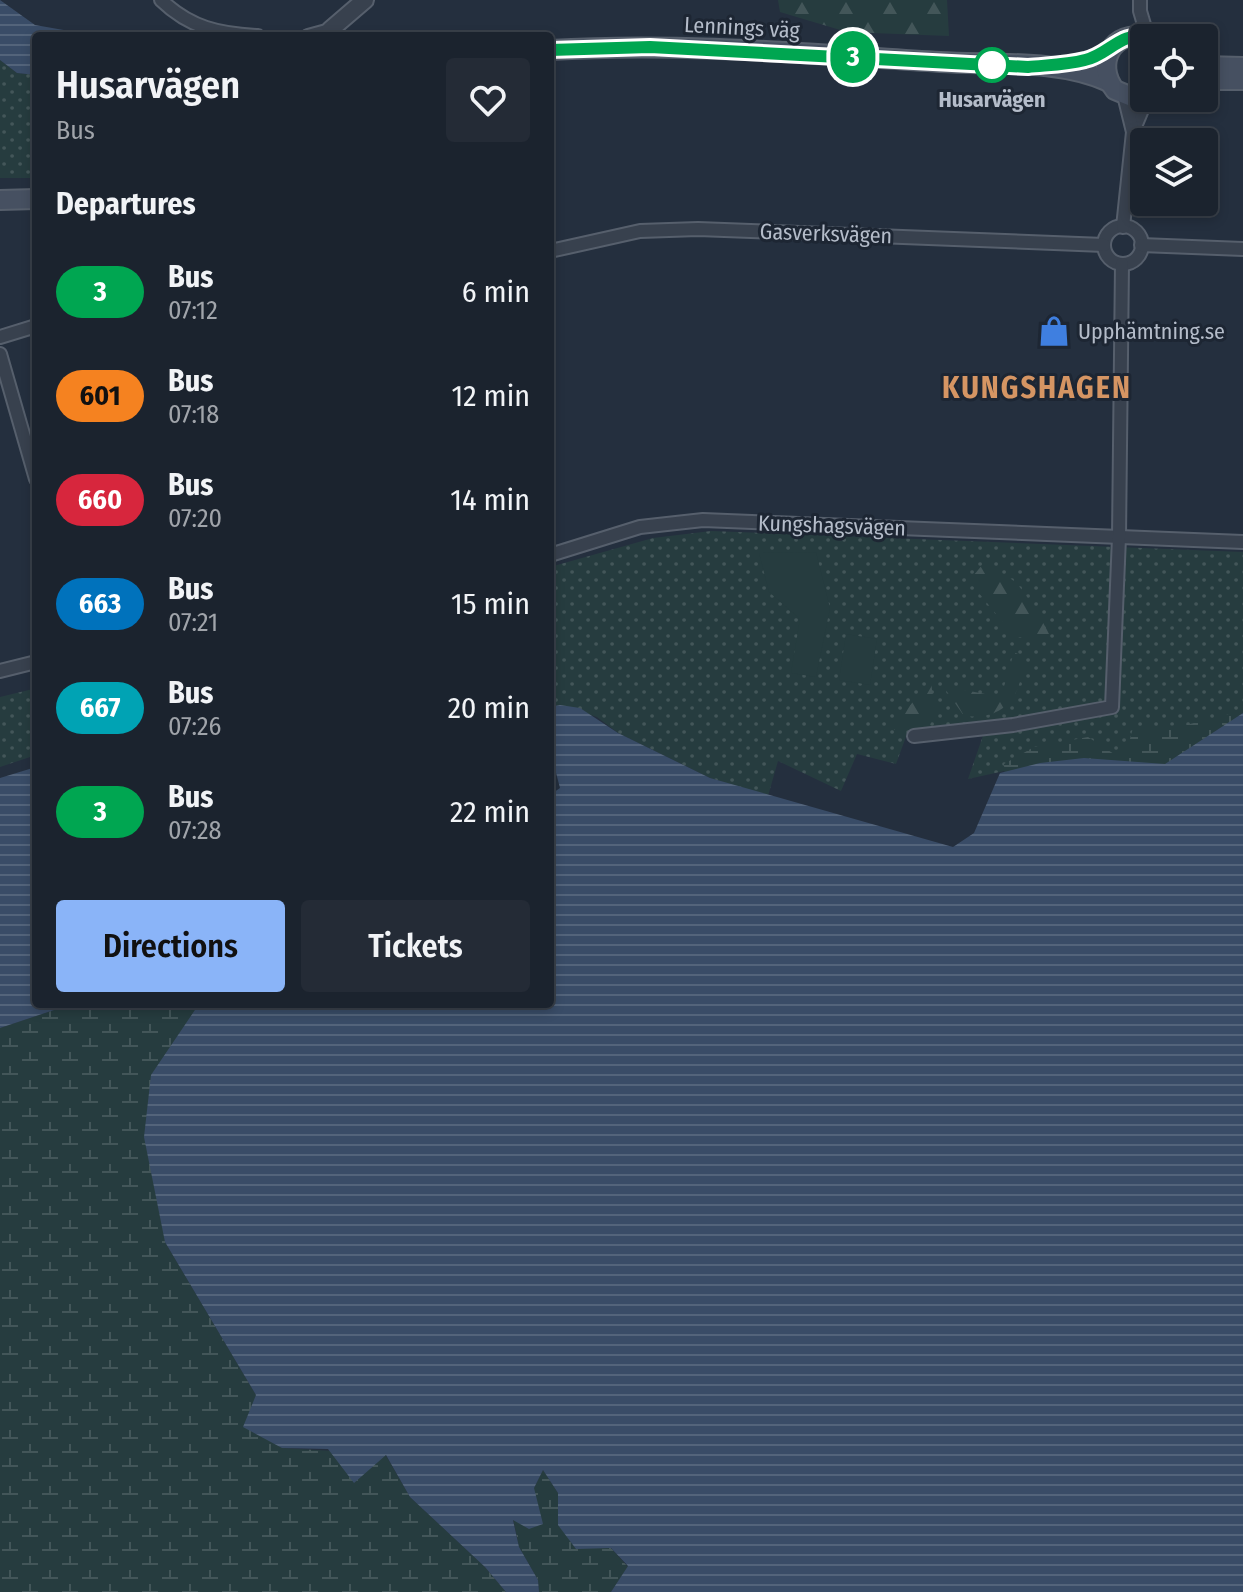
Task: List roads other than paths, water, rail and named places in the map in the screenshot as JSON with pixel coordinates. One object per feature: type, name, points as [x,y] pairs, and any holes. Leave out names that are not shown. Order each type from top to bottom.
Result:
[{"type":"main road","points":[[1128,37],[1108,52],[1105,67],[1109,82],[1124,95],[1130,96]]},
{"type":"main road","name":"Lennings väg","points":[[554,50],[650,47],[1028,67],[1092,75],[1109,82]]},
{"type":"main road","name":"Lennings väg","points":[[1028,67],[1084,61],[1108,52]]},
{"type":"main road","points":[[1218,66],[1243,67]]},
{"type":"main road","points":[[1218,80],[1243,80]]},
{"type":"main road","points":[[0,189],[32,189]]},
{"type":"main road","points":[[0,200],[32,199]]},
{"type":"street","points":[[161,0],[195,26],[220,32]]},
{"type":"street","points":[[334,32],[365,0]]},
{"type":"street","points":[[1128,37],[1140,6]]},
{"type":"street","points":[[1124,95],[1132,128]]},
{"type":"street","points":[[1123,227],[1130,160]]},
{"type":"street","points":[[1123,227],[1134,230],[1141,245],[1138,257],[1122,264],[1107,256],[1104,245],[1108,234],[1123,227]]},
{"type":"street","name":"Gasverksvägen","points":[[554,250],[640,231],[698,229],[1104,245]]},
{"type":"street","points":[[1141,245],[1243,249]]},
{"type":"street","points":[[914,736],[1013,725],[1112,707],[1119,537],[1122,264]]},
{"type":"street","points":[[0,337],[32,327]]},
{"type":"street","points":[[0,354],[32,465]]},
{"type":"street","name":"Kungshagsvägen","points":[[554,554],[640,527],[703,520],[1243,542]]},
{"type":"street","points":[[0,671],[32,663]]},
{"type":"water","points":[[0,0],[35,25],[75,32],[32,32],[32,75],[17,73],[0,60]]},
{"type":"water","points":[[554,706],[580,708],[618,733],[710,778],[953,847],[974,833],[1000,773],[1040,763],[1084,758],[1165,764],[1243,713],[1243,1592],[611,1592],[628,1566],[611,1548],[576,1549],[558,1525],[558,1493],[543,1470],[534,1488],[543,1524],[529,1529],[513,1520],[519,1547],[538,1580],[539,1592],[506,1592],[485,1567],[410,1497],[386,1455],[354,1483],[328,1449],[282,1448],[243,1427],[256,1395],[165,1242],[144,1137],[151,1075],[196,1008],[554,1008],[554,792],[560,788],[554,765]]},
{"type":"water","points":[[32,768],[32,1008],[60,1008],[0,1028],[0,778]]},
{"type":"place","name":"Husarvägen","points":[[992,65]]},
{"type":"place","name":"Upphämtning.se","points":[[1054,331]]},
{"type":"district","name":"KUNGSHAGEN","points":[[1037,388]]}]
